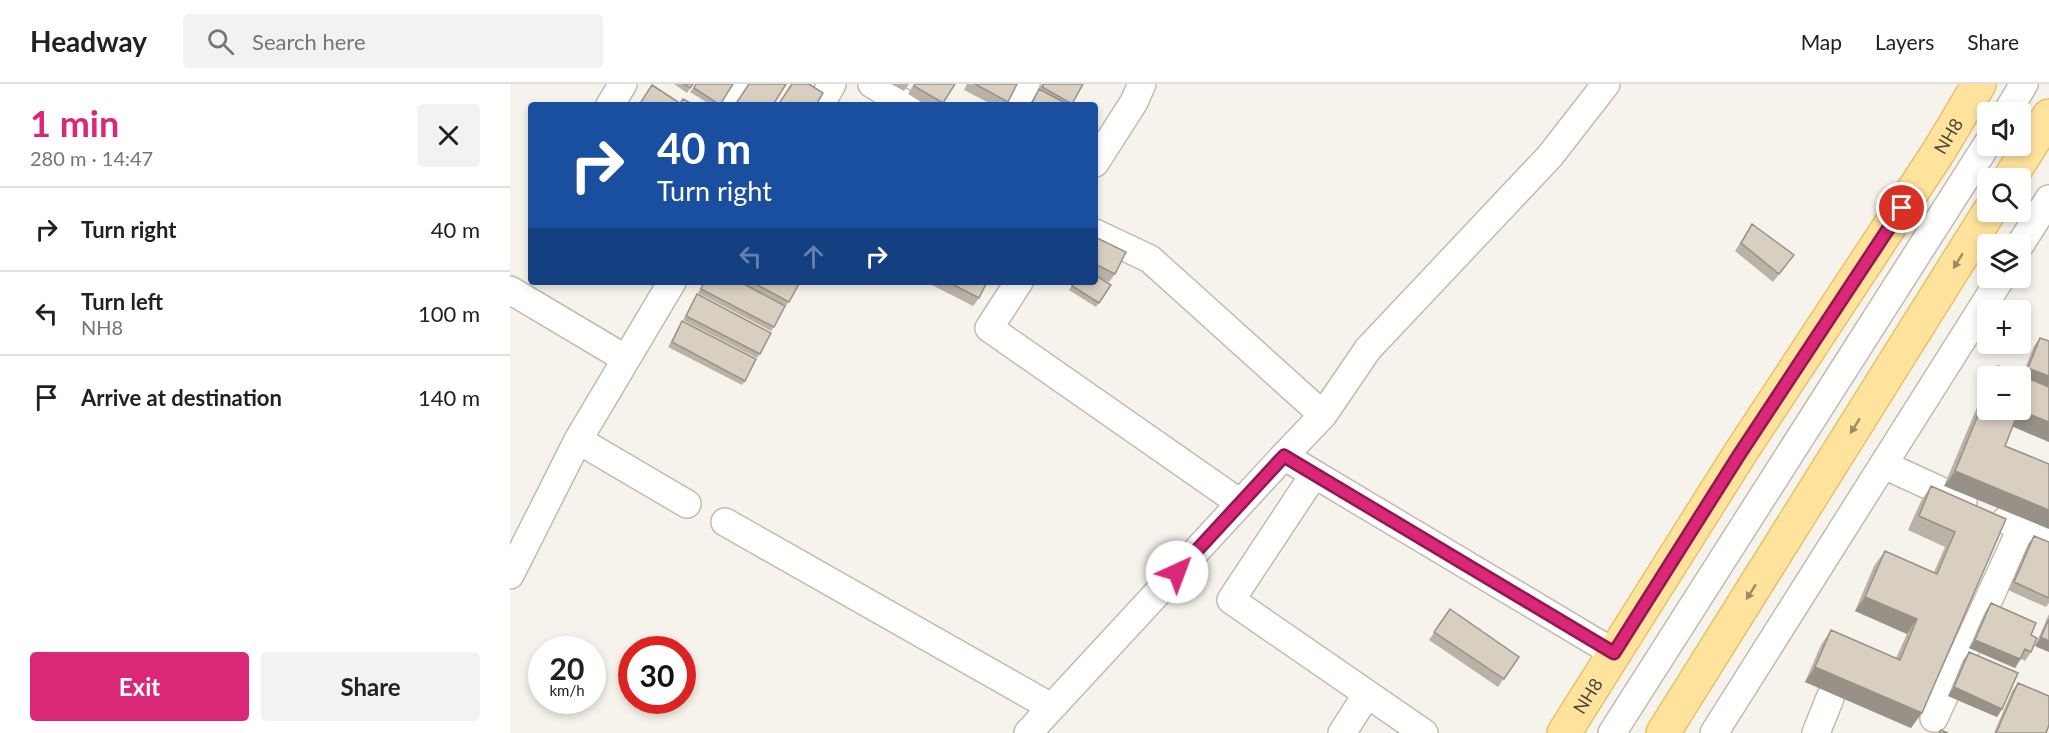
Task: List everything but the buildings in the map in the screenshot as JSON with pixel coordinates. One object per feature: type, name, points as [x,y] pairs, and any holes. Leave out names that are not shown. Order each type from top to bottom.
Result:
[{"type":"main road","name":"NH8","points":[[1564,733],[1979,84]]},
{"type":"main road","points":[[2016,168],[2049,116]]},
{"type":"main road","points":[[1662,733],[1983,222]]},
{"type":"street","points":[[612,102],[623,84]]},
{"type":"street","points":[[724,102],[735,84]]},
{"type":"street","points":[[822,102],[832,84]]},
{"type":"street","points":[[872,84],[903,102]]},
{"type":"street","points":[[1016,102],[1026,84]]},
{"type":"street","points":[[1098,158],[1134,102],[1142,84]]},
{"type":"street","points":[[1028,733],[1323,415],[1368,349],[1550,156],[1606,84]]},
{"type":"street","points":[[2013,102],[2024,84]]},
{"type":"street","points":[[1612,733],[1980,156]]},
{"type":"street","points":[[2027,234],[2049,199]]},
{"type":"street","points":[[1098,234],[1150,259],[1323,415]]},
{"type":"street","points":[[510,575],[578,440],[670,285]]},
{"type":"street","points":[[1017,285],[989,328],[1240,503]]},
{"type":"street","points":[[1714,733],[1995,288]]},
{"type":"street","points":[[510,290],[626,359]]},
{"type":"street","points":[[578,440],[687,504]]},
{"type":"street","points":[[1284,456],[1313,476],[1614,653]]},
{"type":"street","points":[[1884,465],[2049,540]]},
{"type":"street","points":[[1313,476],[1231,600],[1424,733]]},
{"type":"street","points":[[725,522],[1050,707]]},
{"type":"street","points":[[1934,718],[2022,527]]},
{"type":"street","points":[[1342,733],[1367,694]]},
{"type":"street","points":[[1816,733],[1830,698]]},
{"type":"route","points":[[1177,572],[1284,456],[1313,476],[1614,653],[1739,455],[1902,208]]}]
